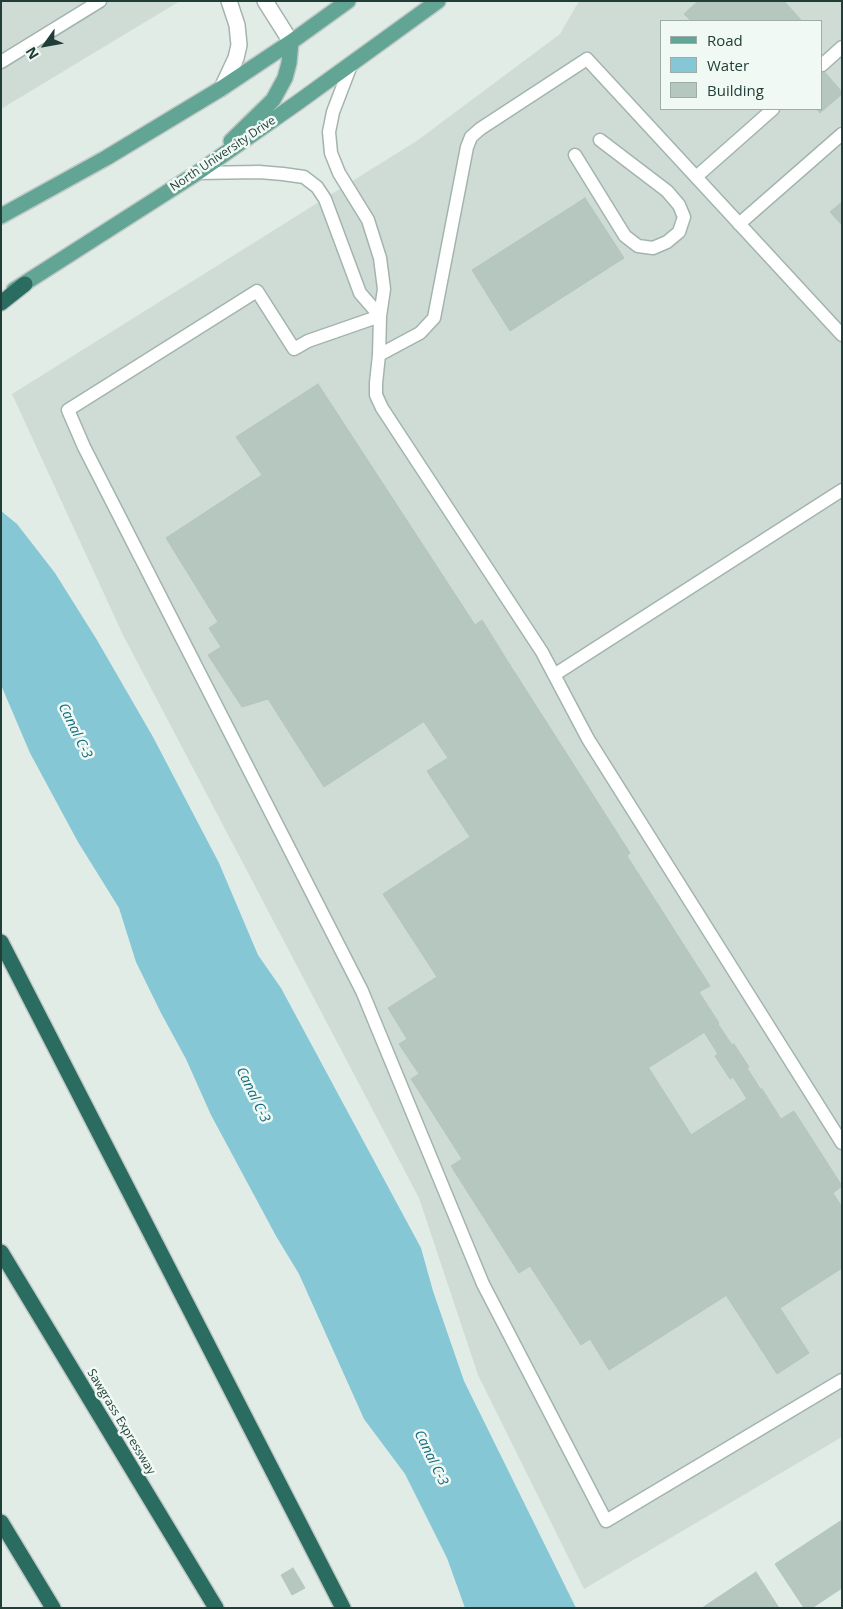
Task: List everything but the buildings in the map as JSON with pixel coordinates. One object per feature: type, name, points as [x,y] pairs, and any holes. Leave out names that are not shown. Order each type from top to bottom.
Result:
[{"type":"highway","points":[[1,303],[24,284]]},
{"type":"highway","points":[[1,942],[343,1608]]},
{"type":"highway","name":"Sawgrass Expressway","points":[[1,1252],[216,1608]]},
{"type":"highway","points":[[1,1522],[53,1608]]},
{"type":"main road","points":[[1,216],[106,158],[222,88],[348,1]]},
{"type":"main road","name":"North University Drive","points":[[1,297],[197,173],[351,65],[438,1]]},
{"type":"main road","points":[[197,173],[273,100],[285,78],[291,42]]},
{"type":"street","points":[[222,88],[236,58],[239,45],[238,25],[229,1]]},
{"type":"street","points":[[265,1],[291,42]]},
{"type":"lane","points":[[1,62],[100,1]]},
{"type":"lane","points":[[823,64],[842,47]]},
{"type":"lane","points":[[379,355],[420,333],[434,318],[467,147],[471,137],[480,129],[587,59],[841,333]]},
{"type":"lane","points":[[351,65],[333,112],[329,132],[331,153],[339,173],[368,220],[380,258],[384,289],[380,316],[376,395],[382,408],[542,652],[592,746],[842,1143]]},
{"type":"lane","points":[[696,177],[772,110]]},
{"type":"lane","points":[[740,224],[842,134]]},
{"type":"lane","points":[[575,155],[625,236],[638,246],[653,248],[667,242],[679,232],[682,224],[684,217],[679,205],[667,191],[600,140]]},
{"type":"lane","points":[[197,173],[259,172],[283,174],[304,178],[317,187],[326,199],[360,293],[380,316]]},
{"type":"lane","points":[[380,316],[308,341],[294,348],[256,291],[68,410],[84,447],[362,991],[483,1284],[606,1521],[842,1380]]},
{"type":"lane","points":[[554,675],[842,490]]},
{"type":"shaded area","points":[[1,1],[180,1],[1,109]]},
{"type":"shaded area","points":[[579,1],[842,1],[842,1437],[584,1589],[478,1375],[419,1198],[123,635],[12,394],[418,140],[560,34]]},
{"type":"water","name":"Canal C-3","points":[[1,511],[17,524],[55,573],[97,640],[153,737],[219,863],[258,955],[281,988],[421,1248],[433,1291],[464,1381],[576,1608],[465,1608],[447,1558],[405,1474],[364,1419],[299,1274],[276,1236],[211,1115],[186,1059],[136,962],[119,908],[78,842],[30,753],[1,685]]}]
